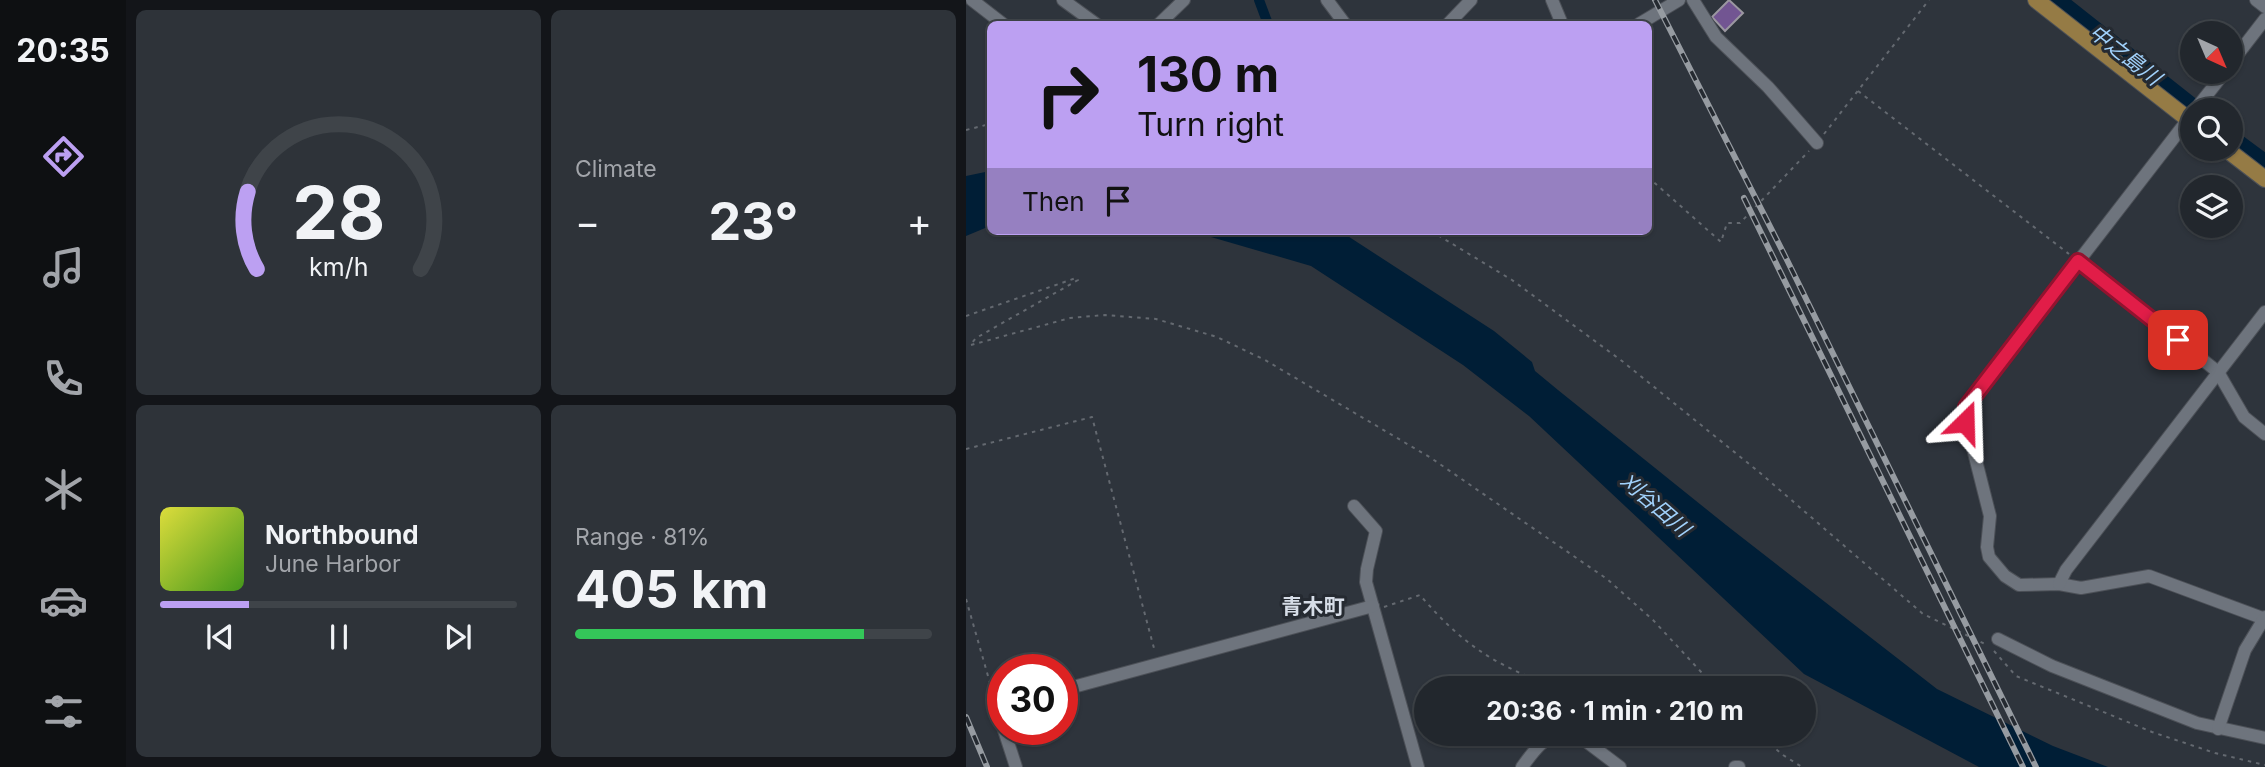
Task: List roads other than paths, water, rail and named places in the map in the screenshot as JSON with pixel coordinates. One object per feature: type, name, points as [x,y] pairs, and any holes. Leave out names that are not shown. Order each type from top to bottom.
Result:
[{"type":"main road","points":[[2036,0],[2180,107]]},
{"type":"main road","points":[[2242,161],[2265,178]]},
{"type":"street","points":[[1063,0],[1092,21]]},
{"type":"street","points":[[1169,21],[1184,0]]},
{"type":"street","points":[[1327,0],[1343,21]]},
{"type":"street","points":[[1450,21],[1471,0]]},
{"type":"street","points":[[1552,0],[1561,21]]},
{"type":"street","points":[[1644,21],[1679,0]]},
{"type":"street","points":[[1693,0],[1716,37],[1768,87],[1817,143]]},
{"type":"street","points":[[2256,0],[2265,7]]},
{"type":"street","points":[[971,5],[998,21]]},
{"type":"street","points":[[2244,46],[2265,19]]},
{"type":"street","points":[[2180,131],[1964,413],[1990,516],[1987,547],[1989,557],[2005,576],[2019,585],[2059,584],[2081,588],[2149,576],[2265,618],[2245,650],[2218,729]]},
{"type":"street","points":[[2078,261],[2218,372],[2244,417],[2265,434]]},
{"type":"street","points":[[2059,584],[2066,569],[2265,312]]},
{"type":"street","points":[[1354,506],[1376,531],[1367,569],[1367,582],[1418,767]]},
{"type":"street","points":[[1078,686],[1373,606]]},
{"type":"street","points":[[1998,639],[2052,666],[2197,723],[2265,738]]},
{"type":"street","points":[[1009,745],[1016,767]]},
{"type":"street","points":[[1522,767],[1539,746]]},
{"type":"street","points":[[1592,746],[1620,767]]},
{"type":"water","points":[[987,172],[987,227],[966,236],[966,176]]},
{"type":"water","name":"刈谷田川","points":[[1200,235],[1346,235],[1494,331],[1532,362],[1535,371],[1558,390],[1937,689],[2053,746],[2108,767],[1979,767],[1816,680],[1816,676],[1804,674],[1529,416],[1463,365],[1311,266]]},
{"type":"waterway","points":[[1259,0],[1267,21]]},
{"type":"waterway","name":"中之島川","points":[[2056,0],[2180,98]]},
{"type":"waterway","name":"中之島川","points":[[2243,148],[2265,164]]},
{"type":"railway","points":[[1655,0],[1786,258],[2036,767]]},
{"type":"railway","points":[[1744,198],[2023,767]]},
{"type":"railway","points":[[966,717],[987,767]]},
{"type":"district","name":"青木町","points":[[1313,607]]}]
